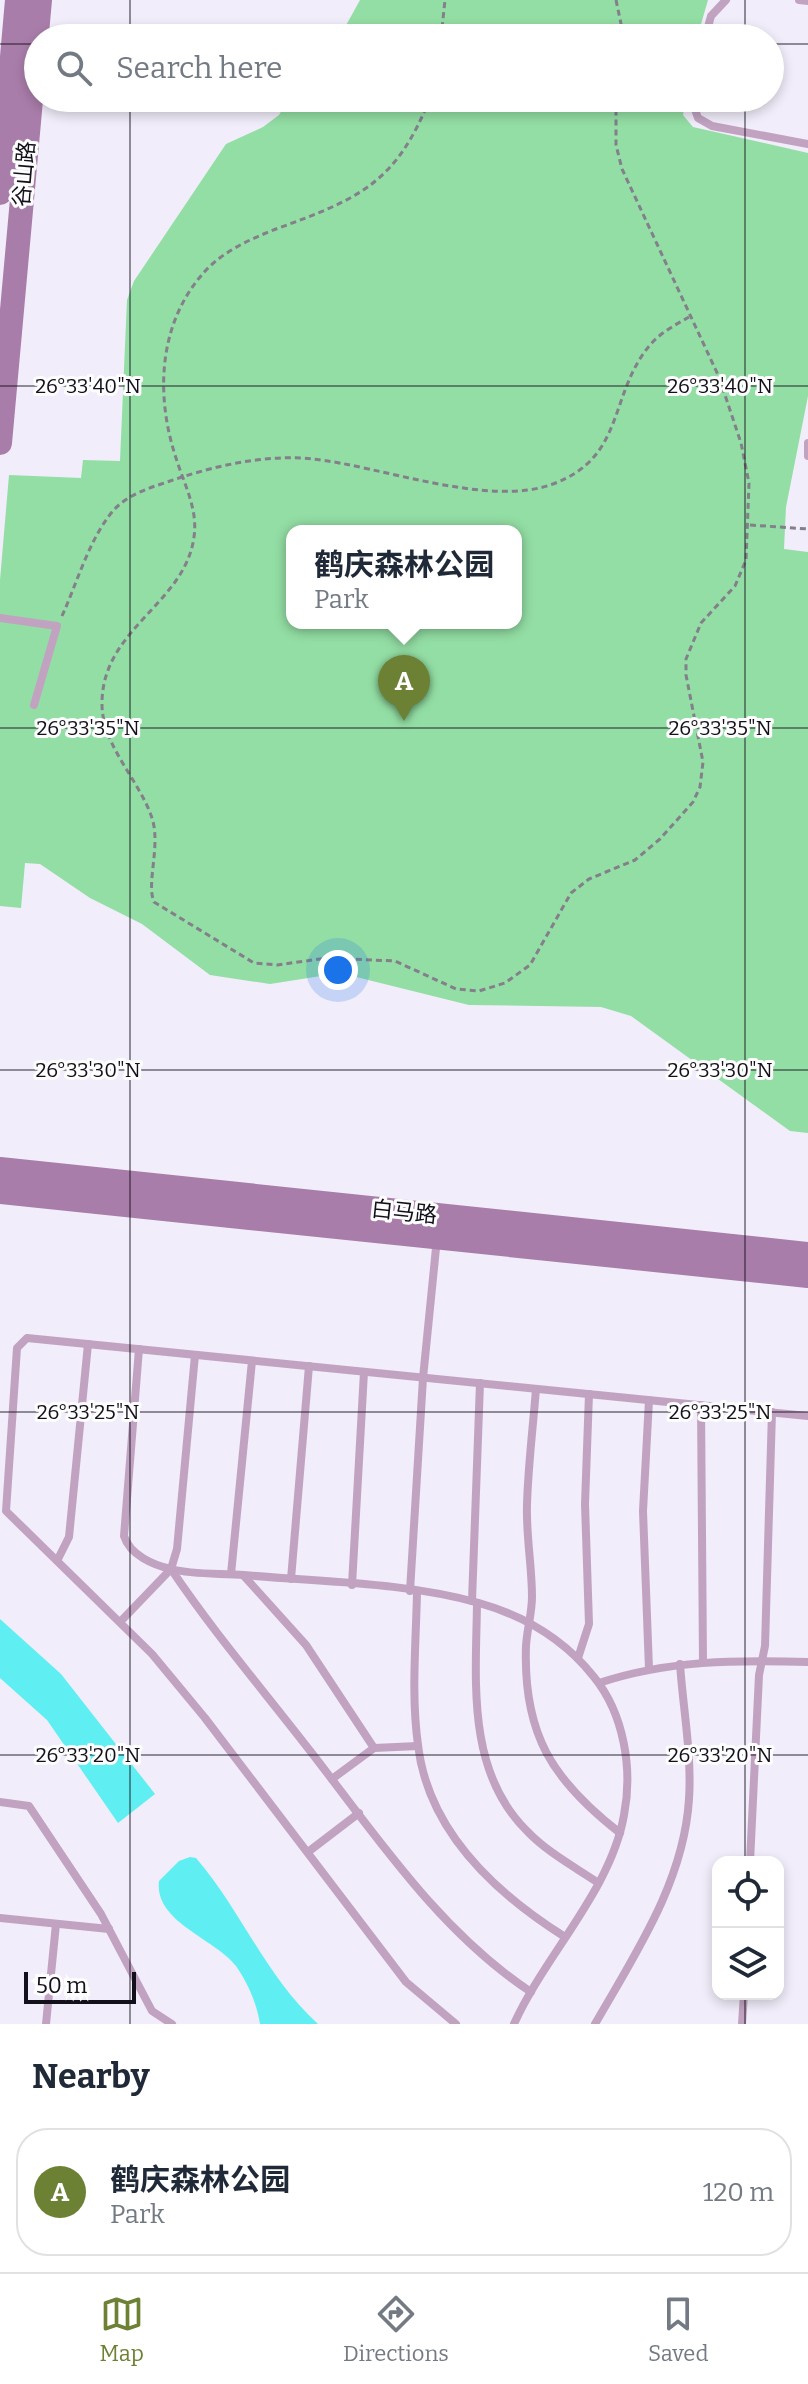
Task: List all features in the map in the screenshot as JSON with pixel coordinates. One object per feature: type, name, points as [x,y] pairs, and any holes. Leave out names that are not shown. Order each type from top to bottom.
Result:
[{"type":"street","name":"谷山路","points":[[0,193],[17,0]]},
{"type":"street","name":"谷山路","points":[[38,24],[40,0]]},
{"type":"street","name":"谷山路","points":[[0,443],[30,112]]},
{"type":"street","name":"白马路","points":[[0,1169],[808,1254]]},
{"type":"street","name":"白马路","points":[[0,1192],[808,1276]]},
{"type":"lane","points":[[709,24],[711,16],[726,0]]},
{"type":"lane","points":[[799,0],[808,1]]},
{"type":"lane","points":[[696,112],[698,118],[712,126],[808,144]]},
{"type":"lane","points":[[808,443],[808,456]]},
{"type":"lane","points":[[0,618],[57,626],[34,705]]},
{"type":"lane","points":[[438,1238],[423,1378],[414,1592],[418,1746],[433,1806],[449,1832],[500,1888],[565,1937]]},
{"type":"lane","points":[[456,2024],[430,2006],[406,1982],[179,1686],[121,1621],[6,1511],[4,1441],[17,1348],[27,1338],[808,1416]]},
{"type":"lane","points":[[58,1559],[69,1537],[88,1344]]},
{"type":"lane","points":[[139,1349],[124,1536],[133,1552],[171,1569],[352,1585],[475,1602],[553,1636],[578,1658],[599,1683],[616,1712],[624,1754],[626,1798],[620,1833],[597,1882],[514,2024]]},
{"type":"lane","points":[[121,1621],[171,1569],[177,1549],[195,1355]]},
{"type":"lane","points":[[231,1574],[252,1361]]},
{"type":"lane","points":[[291,1579],[309,1366]]},
{"type":"lane","points":[[352,1585],[364,1372]]},
{"type":"lane","points":[[480,1383],[475,1602],[477,1714],[483,1752],[497,1789],[515,1818],[534,1839],[597,1882]]},
{"type":"lane","points":[[536,1389],[527,1506],[532,1600],[528,1623],[527,1687],[530,1713],[542,1746],[571,1791],[620,1833]]},
{"type":"lane","points":[[578,1658],[589,1624],[585,1504],[589,1394]]},
{"type":"lane","points":[[649,1400],[643,1511],[649,1669]]},
{"type":"lane","points":[[701,1405],[703,1662]]},
{"type":"lane","points":[[750,1856],[772,1412]]},
{"type":"lane","points":[[171,1569],[229,1652],[421,1893],[496,1969],[531,1992]]},
{"type":"lane","points":[[243,1575],[306,1645],[374,1748]]},
{"type":"lane","points":[[599,1683],[680,1664],[762,1660],[808,1662]]},
{"type":"lane","points":[[595,2024],[651,1924],[685,1831],[690,1794],[680,1664]]},
{"type":"lane","points":[[332,1779],[374,1748],[418,1746]]},
{"type":"lane","points":[[0,1802],[29,1806],[109,1929],[152,2011],[161,2022],[172,2024]]},
{"type":"lane","points":[[308,1852],[359,1813]]},
{"type":"lane","points":[[0,1918],[109,1929]]},
{"type":"lane","points":[[46,2024],[56,1924]]},
{"type":"lane","points":[[742,2024],[744,2000]]},
{"type":"path","points":[[442,24],[445,0]]},
{"type":"path","points":[[616,0],[621,24]]},
{"type":"path","points":[[423,112],[404,150],[373,185],[339,206],[243,243],[208,268],[192,288],[170,341],[162,387],[167,431],[193,504],[195,526],[187,564],[173,586],[124,640],[105,679],[102,698],[107,731],[153,822],[157,847],[152,893],[154,902],[210,933],[233,954],[254,963],[277,965],[327,958],[395,961],[465,990],[492,988],[530,965],[571,893],[589,879],[635,860],[660,839],[693,802],[700,787],[703,762],[686,675],[686,659],[701,623],[740,578],[748,550],[749,483],[741,443],[719,377],[618,157],[616,112]]},
{"type":"path","points":[[57,626],[113,511],[138,492],[182,477],[224,465],[313,459],[424,481],[498,490],[526,491],[550,485],[594,460],[608,439],[643,355],[664,333],[689,317]]},
{"type":"path","points":[[750,525],[808,529]]},
{"type":"green space","points":[[360,0],[708,0],[701,24],[347,24]]},
{"type":"green space","points":[[281,112],[684,112],[693,127],[808,153],[808,396],[786,507],[784,549],[808,552],[808,1133],[790,1131],[631,1016],[601,1007],[469,1005],[340,973],[270,984],[210,975],[142,924],[90,898],[40,864],[25,863],[21,908],[0,906],[0,580],[9,475],[81,478],[83,460],[120,461],[127,300],[134,281],[226,144],[263,127]]},
{"type":"water","points":[[0,1619],[61,1674],[155,1794],[118,1823],[47,1720],[0,1678]]},
{"type":"water","points":[[196,1858],[212,1878],[283,1986],[318,2024],[260,2024],[251,1994],[236,1966],[166,1908],[160,1895],[159,1881],[179,1861]]},
{"type":"place","name":"鹤庆森林公园","points":[[404,721]]}]
